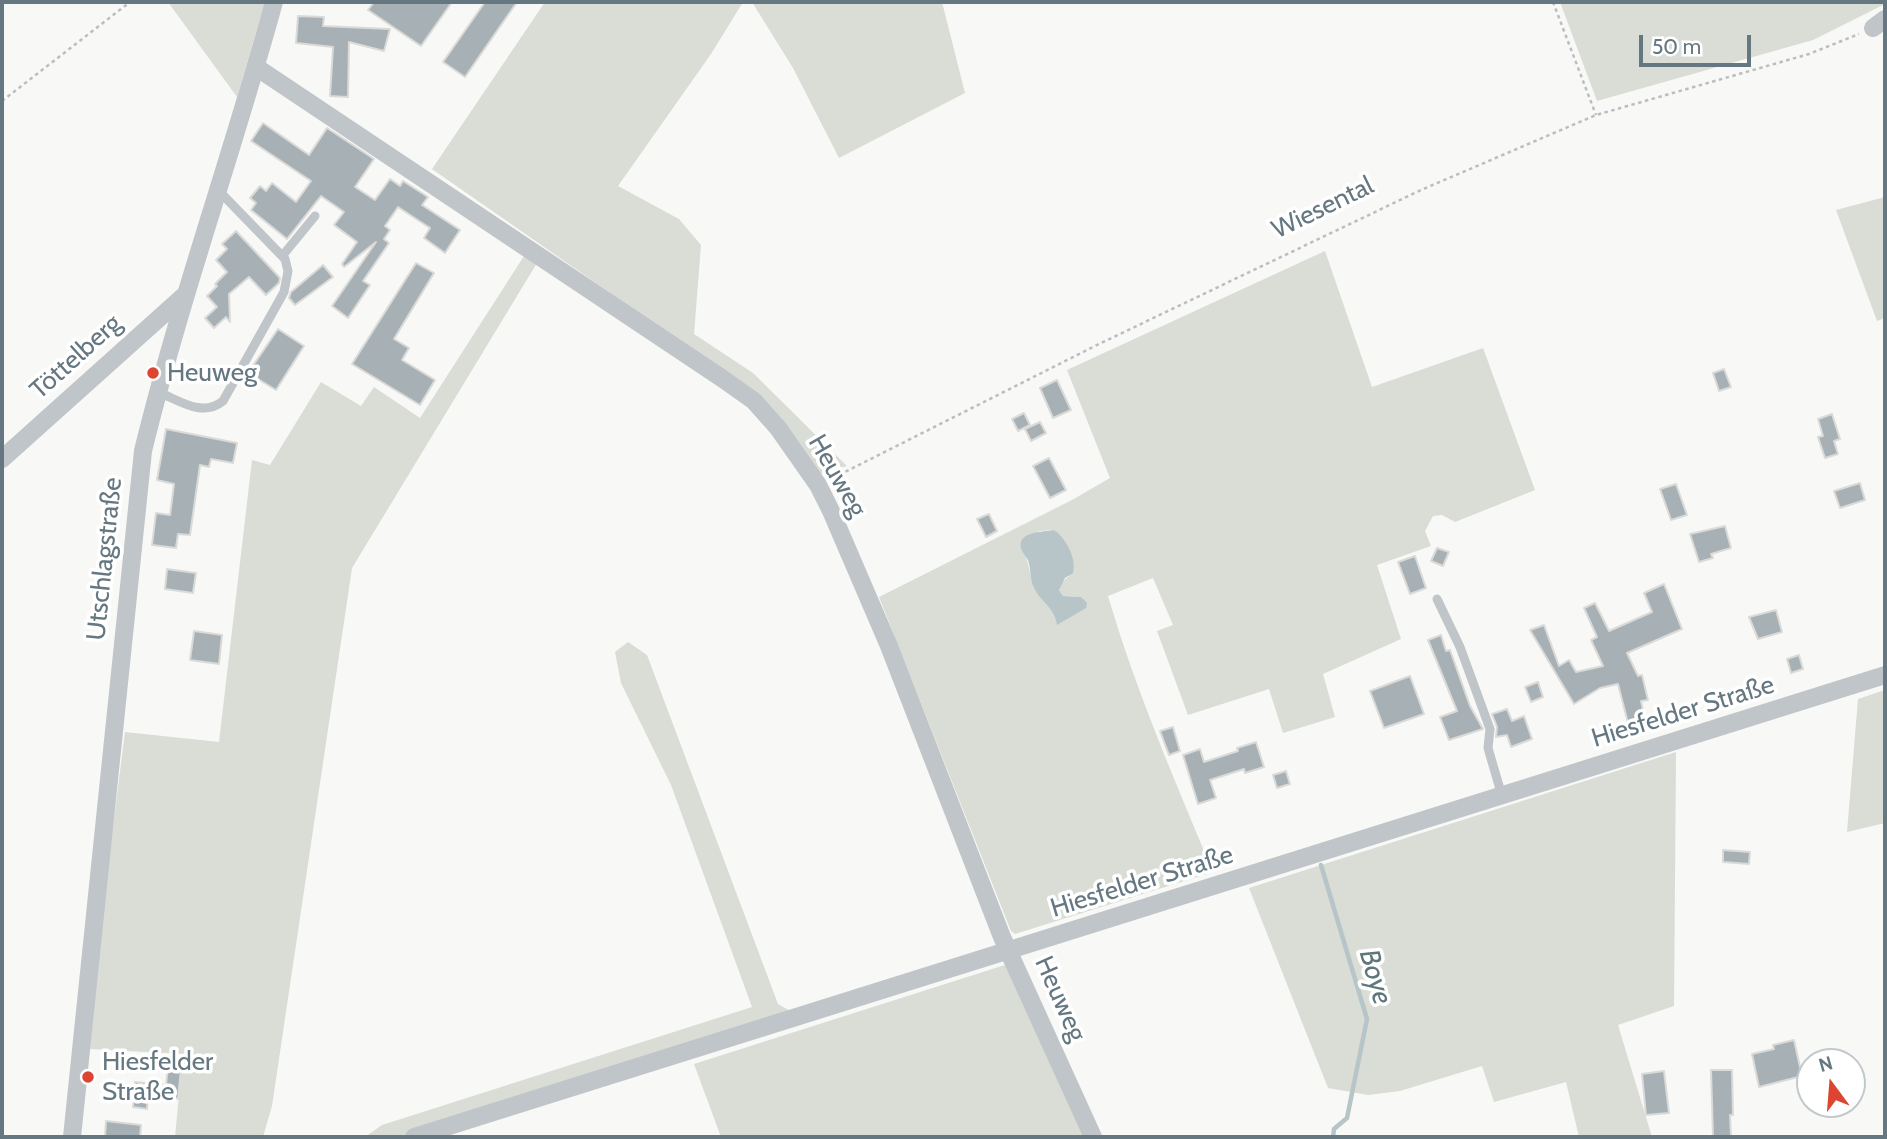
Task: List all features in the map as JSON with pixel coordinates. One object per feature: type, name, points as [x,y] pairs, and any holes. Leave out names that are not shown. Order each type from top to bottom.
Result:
[{"type":"street","name":"Utschlagstraße","points":[[72,1137],[143,451],[186,294],[274,2]]},
{"type":"street","name":"Heuweg","points":[[256,67],[754,401],[778,428],[818,485],[845,541],[889,646],[1002,937],[1093,1137]]},
{"type":"street","name":"Töttelberg","points":[[2,459],[186,294]]},
{"type":"street","name":"Hiesfelder Straße","points":[[414,1137],[1885,675]]},
{"type":"lane","points":[[158,392],[200,409],[216,407],[223,401],[284,292],[289,271],[283,255],[218,190]]},
{"type":"lane","points":[[283,255],[315,216]]},
{"type":"lane","points":[[1437,599],[1460,647],[1490,729],[1488,748],[1502,796]]},
{"type":"path","points":[[2,101],[130,2]]},
{"type":"path","points":[[1553,2],[1596,115]]},
{"type":"path","name":"Wiesental","points":[[818,485],[1099,344],[1396,202],[1596,115],[1809,54],[1879,24]]},
{"type":"shaded area","points":[[168,2],[265,2],[237,97]]},
{"type":"shaded area","points":[[545,2],[743,2],[711,54],[618,186],[679,219],[701,245],[694,334],[753,373],[847,466],[817,475],[782,423],[685,345],[432,169]]},
{"type":"shaded area","points":[[752,2],[942,2],[965,93],[839,158],[793,68]]},
{"type":"shaded area","points":[[1560,2],[1885,4],[1813,40],[1597,101]]},
{"type":"shaded area","points":[[1885,197],[1885,318],[1877,321],[1836,210]]},
{"type":"shaded area","points":[[1325,251],[1372,387],[1483,348],[1535,490],[1455,522],[1442,515],[1433,516],[1425,531],[1431,546],[1377,565],[1401,639],[1323,674],[1335,717],[1283,733],[1269,689],[1188,715],[1157,631],[1173,625],[1153,578],[1108,596],[1170,770],[1213,872],[1015,934],[1011,931],[879,597],[1072,500],[1110,478],[1067,370]],"holes":[[[1054,530],[1069,576],[1061,583],[1059,590],[1063,596],[1081,597],[1056,616],[1034,588],[1026,556],[1039,531]]]},
{"type":"shaded area","points":[[524,256],[537,263],[352,568],[272,1106],[263,1137],[175,1137],[183,1054],[90,1049],[104,897],[125,732],[219,742],[252,460],[270,465],[321,382],[361,406],[374,387],[420,418]]},
{"type":"shaded area","points":[[1054,530],[1066,543],[1074,567],[1073,573],[1065,578],[1059,590],[1063,596],[1081,597],[1087,603],[1086,608],[1057,625],[1054,614],[1034,588],[1028,560],[1021,544],[1026,536]]},
{"type":"shaded area","points":[[628,642],[647,655],[778,1004],[792,1012],[397,1137],[365,1137],[382,1125],[752,1007],[671,785],[621,683],[615,652]]},
{"type":"shaded area","points":[[1885,690],[1885,823],[1847,832],[1858,699]]},
{"type":"shaded area","points":[[1676,752],[1674,1006],[1618,1025],[1652,1137],[1579,1137],[1566,1082],[1494,1102],[1482,1066],[1400,1091],[1368,1095],[1328,1088],[1249,888]]},
{"type":"shaded area","points":[[1008,964],[1086,1137],[721,1137],[694,1064]]},
{"type":"building","points":[[374,2],[452,2],[421,46],[368,10]]},
{"type":"building","points":[[485,2],[517,2],[465,77],[443,62]]},
{"type":"building","points":[[298,16],[324,17],[323,26],[390,29],[384,51],[349,42],[348,97],[330,96],[333,47],[296,43]]},
{"type":"building","points":[[263,123],[309,155],[327,128],[374,159],[355,187],[375,200],[390,179],[400,186],[403,181],[428,197],[422,205],[460,230],[445,253],[424,238],[430,228],[398,207],[385,226],[390,230],[384,239],[389,243],[363,281],[370,285],[348,318],[332,306],[376,242],[344,267],[342,264],[357,242],[334,225],[344,212],[321,196],[287,239],[251,210],[256,203],[250,198],[260,186],[266,191],[272,183],[296,202],[311,181],[251,141]]},
{"type":"building","points":[[236,231],[280,278],[279,283],[266,295],[249,277],[229,294],[230,322],[226,317],[214,328],[205,318],[217,307],[207,296],[227,272],[216,260],[227,249],[222,244]]},
{"type":"building","points":[[416,263],[434,273],[394,339],[409,348],[402,360],[435,380],[420,405],[352,364]]},
{"type":"building","points":[[323,265],[333,277],[295,305],[289,298],[291,292]]},
{"type":"building","points":[[278,329],[304,346],[276,390],[248,373]]},
{"type":"building","points":[[1724,369],[1731,387],[1719,391],[1713,373]]},
{"type":"building","points":[[1057,380],[1071,410],[1053,418],[1040,388]]},
{"type":"building","points":[[1024,413],[1030,425],[1018,431],[1012,419]]},
{"type":"building","points":[[1832,414],[1840,439],[1834,441],[1838,454],[1825,458],[1818,437],[1823,436],[1818,419]]},
{"type":"building","points":[[1040,422],[1046,433],[1031,441],[1025,429]]},
{"type":"building","points":[[166,429],[237,443],[233,463],[211,459],[209,467],[200,465],[190,535],[178,534],[176,548],[152,545],[156,513],[170,515],[174,484],[157,480]]},
{"type":"building","points":[[1049,458],[1066,490],[1050,498],[1033,466]]},
{"type":"building","points":[[1860,483],[1865,500],[1840,508],[1834,491]]},
{"type":"building","points":[[1676,484],[1687,515],[1671,520],[1660,489]]},
{"type":"building","points":[[989,514],[997,531],[986,537],[977,519]]},
{"type":"building","points":[[1725,526],[1731,548],[1711,554],[1713,558],[1699,562],[1690,534]]},
{"type":"building","points":[[1437,548],[1449,552],[1443,566],[1431,561]]},
{"type":"building","points":[[1415,556],[1426,588],[1410,594],[1398,562]]},
{"type":"building","points":[[167,569],[196,573],[193,593],[165,589]]},
{"type":"building","points":[[1664,584],[1682,629],[1627,653],[1638,676],[1642,675],[1648,700],[1641,701],[1645,720],[1628,723],[1618,684],[1600,688],[1574,704],[1530,630],[1544,625],[1559,666],[1569,660],[1576,672],[1603,666],[1591,640],[1597,637],[1584,608],[1595,603],[1609,631],[1652,612],[1644,593]]},
{"type":"building","points":[[1776,610],[1782,632],[1758,639],[1749,617]]},
{"type":"building","points":[[194,631],[222,635],[219,664],[190,660]]},
{"type":"building","points":[[1441,635],[1446,651],[1450,650],[1470,706],[1483,729],[1449,740],[1440,717],[1457,711],[1428,640]]},
{"type":"building","points":[[1799,655],[1803,669],[1791,673],[1787,659]]},
{"type":"building","points":[[1410,676],[1424,714],[1384,728],[1370,691]]},
{"type":"building","points":[[1538,682],[1543,697],[1531,702],[1525,687]]},
{"type":"building","points":[[1507,709],[1512,721],[1524,716],[1532,739],[1511,747],[1507,735],[1496,737],[1497,727],[1492,714]]},
{"type":"building","points":[[1173,727],[1180,751],[1169,755],[1160,731]]},
{"type":"building","points":[[1256,742],[1264,767],[1245,773],[1244,769],[1210,780],[1216,798],[1198,804],[1183,755],[1200,749],[1204,762]]},
{"type":"building","points":[[1286,771],[1290,784],[1277,788],[1273,775]]},
{"type":"building","points":[[1723,850],[1750,852],[1749,864],[1723,862]]},
{"type":"building","points":[[1794,1040],[1796,1078],[1759,1087],[1752,1054],[1774,1049],[1773,1045]]},
{"type":"building","points":[[168,1067],[181,1068],[178,1099],[148,1096],[147,1109],[133,1107],[135,1082],[166,1085]]},
{"type":"building","points":[[1711,1070],[1732,1070],[1731,1137],[1713,1137]]},
{"type":"building","points":[[1664,1071],[1669,1113],[1646,1115],[1642,1074]]},
{"type":"building","points":[[106,1121],[141,1125],[140,1137],[105,1137]]},
{"type":"waterway","name":"Boye","points":[[1321,865],[1367,1019],[1347,1118],[1334,1129],[1333,1137]]},
{"type":"place","name":"Heuweg","points":[[153,373]]},
{"type":"place","name":"Hiesfelder Straße","points":[[88,1077]]}]
